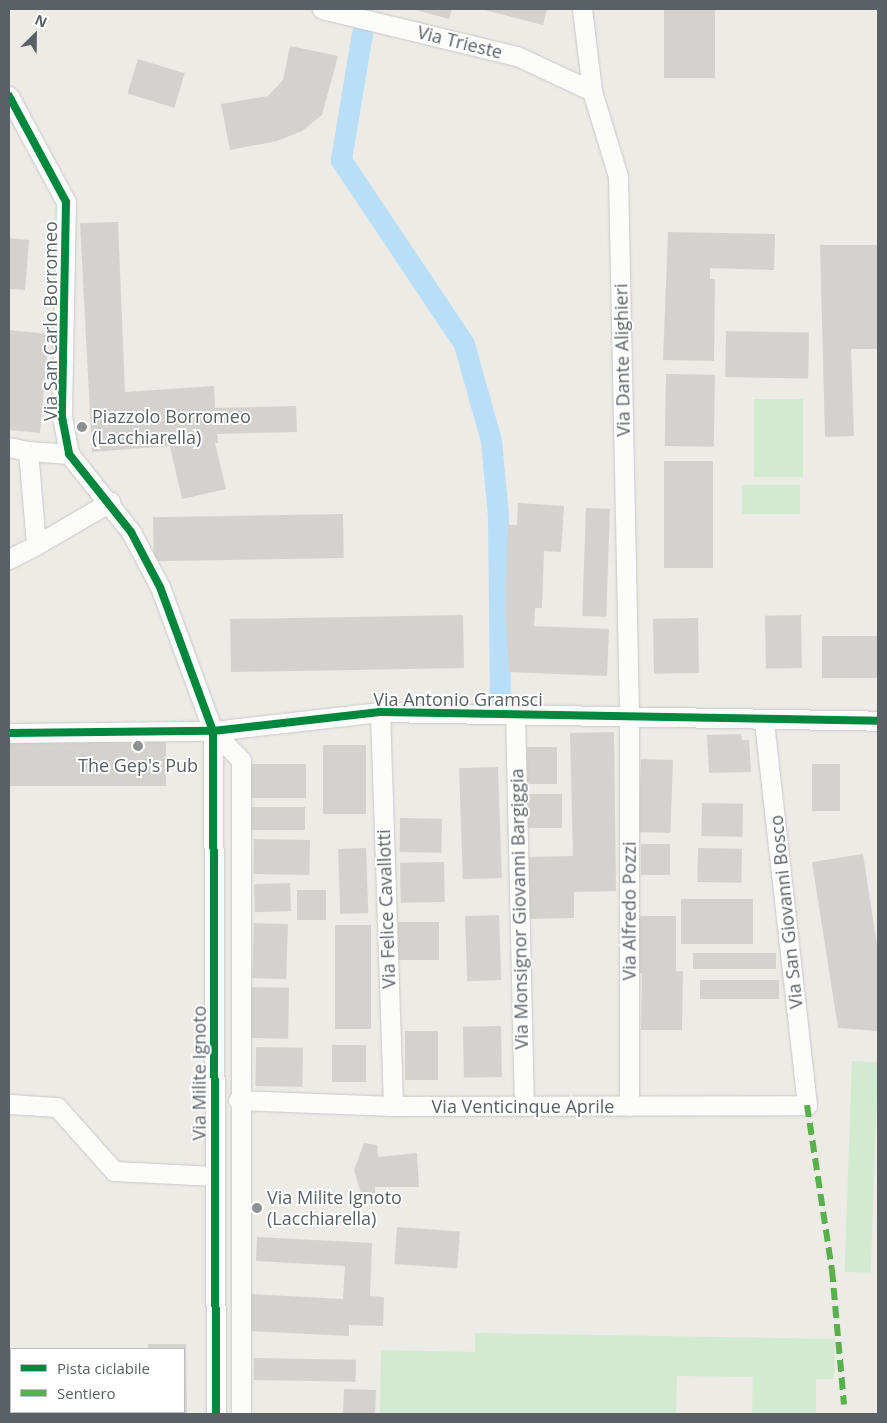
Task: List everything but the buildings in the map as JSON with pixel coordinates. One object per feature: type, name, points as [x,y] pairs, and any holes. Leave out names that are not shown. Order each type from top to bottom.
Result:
[{"type":"street","name":"Via Trieste","points":[[322,9],[517,56],[592,91]]},
{"type":"street","name":"Via Dante Alighieri","points":[[582,9],[592,91],[618,176],[629,716]]},
{"type":"street","name":"Via San Carlo Borromeo","points":[[9,96],[66,202],[62,417],[69,454],[110,502],[160,587],[213,731]]},
{"type":"street","points":[[9,447],[28,451],[69,454]]},
{"type":"street","points":[[28,451],[36,545]]},
{"type":"street","points":[[9,559],[110,502]]},
{"type":"street","name":"Via Antonio Gramsci","points":[[9,733],[213,731],[380,712],[515,712],[764,720],[878,721]]},
{"type":"street","name":"Via Felice Cavallotti","points":[[380,712],[393,1106]]},
{"type":"street","name":"Via Monsignor Giovanni Bargiggia","points":[[515,712],[524,1106]]},
{"type":"street","name":"Via Alfredo Pozzi","points":[[629,716],[629,1106]]},
{"type":"street","name":"Via San Giovanni Bosco","points":[[764,720],[807,1105]]},
{"type":"street","points":[[213,731],[241,760],[238,1100],[241,1414]]},
{"type":"street","name":"Via Milite Ignoto","points":[[213,731],[216,1414]]},
{"type":"street","name":"Via Venticinque Aprile","points":[[238,1100],[393,1106],[807,1105]]},
{"type":"street","points":[[9,1104],[57,1107],[114,1171],[214,1176]]},
{"type":"green space","points":[[754,399],[803,399],[803,477],[754,477]]},
{"type":"green space","points":[[742,485],[800,485],[800,514],[742,514]]},
{"type":"green space","points":[[852,1061],[878,1062],[871,1273],[845,1272]]},
{"type":"green space","points":[[475,1333],[835,1339],[834,1379],[816,1379],[816,1414],[752,1414],[753,1377],[677,1376],[676,1414],[380,1414],[381,1350],[475,1352]]},
{"type":"waterway","points":[[362,33],[341,160],[464,344],[491,441],[498,515],[500,697]]},
{"type":"marked path","points":[[807,1105],[832,1270],[844,1404]]},
{"type":"cycle path","points":[[9,96],[66,202],[62,417],[69,454],[131,532],[160,587],[213,731],[216,1414]]},
{"type":"cycle path","points":[[9,733],[213,731],[380,712],[878,721]]},
{"type":"place","name":"Piazzolo Borromeo (Lacchiarella)","points":[[82,427]]},
{"type":"place","name":"The Gep's Pub","points":[[138,746]]},
{"type":"place","name":"Via Milite Ignoto (Lacchiarella)","points":[[257,1208]]}]
